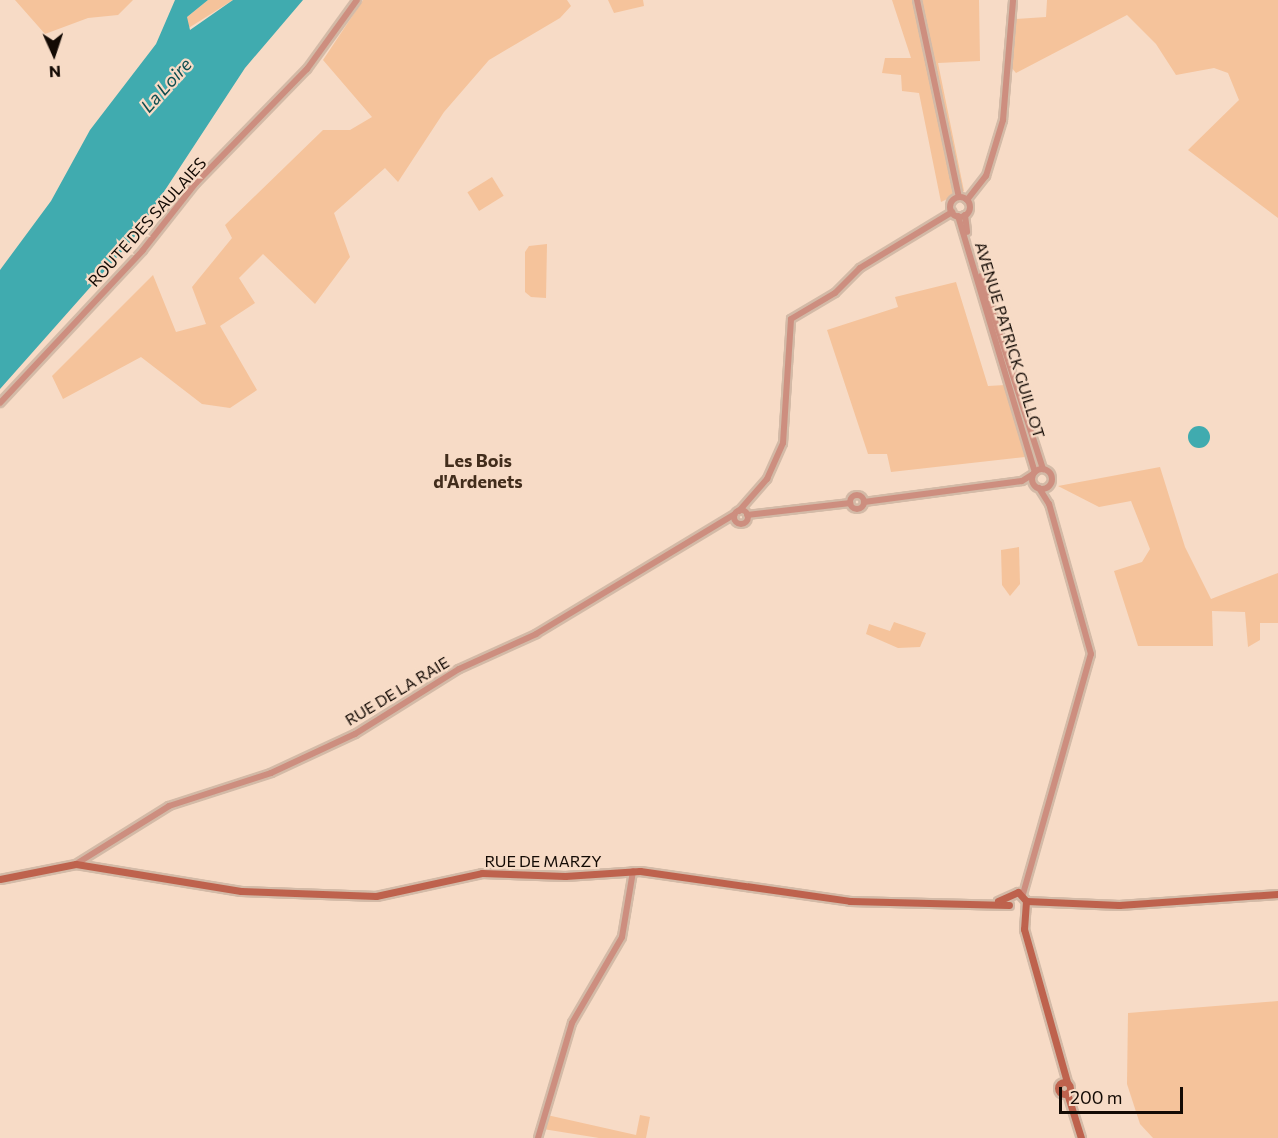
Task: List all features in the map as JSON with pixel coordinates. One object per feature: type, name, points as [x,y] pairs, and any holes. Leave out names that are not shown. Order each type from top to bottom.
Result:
[{"type":"main road","name":"RUE DE MARZY","points":[[0,879],[53,865],[76,864],[242,891],[371,896],[482,873],[565,876],[633,871],[676,872],[850,901],[1017,901],[1119,905],[1278,894]]},
{"type":"main road","points":[[1259,896],[1278,888]]},
{"type":"main road","points":[[1017,901],[1064,1074],[1064,1083],[1060,1092],[1067,1093],[1081,1138]]},
{"type":"street","name":"ROUTE DES SAULAIES","points":[[0,403],[143,250],[196,183],[307,69],[357,0]]},
{"type":"street","points":[[741,515],[746,503],[767,479],[783,443],[791,319],[835,293],[860,268],[952,212],[956,198],[954,185],[917,0]]},
{"type":"street","points":[[952,212],[962,216],[967,200],[986,176],[1003,120],[1012,0]]},
{"type":"street","points":[[956,198],[967,200]]},
{"type":"street","name":"AVENUE PATRICK GUILLOT","points":[[962,216],[1043,469],[1050,474],[1050,484]]},
{"type":"street","name":"AVENUE PATRICK GUILLOT","points":[[962,216],[1037,487],[1049,504]]},
{"type":"street","points":[[1022,481],[1043,469]]},
{"type":"street","points":[[1017,901],[1091,654],[1049,504],[1050,484],[1037,487],[1022,481]]},
{"type":"street","name":"RUE DE LA RAIE","points":[[76,864],[169,806],[271,773],[355,734],[459,669],[537,634],[723,519],[850,503],[856,495],[864,502],[1022,481]]},
{"type":"street","points":[[746,503],[756,515]]},
{"type":"street","points":[[538,1138],[570,1029],[622,937],[633,871]]},
{"type":"shaded area","points":[[15,0],[133,0],[118,15],[88,18],[45,34]]},
{"type":"shaded area","points":[[208,0],[233,0],[187,29],[187,17]]},
{"type":"shaded area","points":[[363,0],[567,0],[571,6],[560,18],[489,60],[444,112],[398,182],[385,168],[334,213],[350,257],[315,304],[263,254],[239,278],[255,303],[220,326],[257,390],[230,408],[202,404],[141,357],[63,399],[52,376],[153,275],[176,332],[206,324],[192,287],[232,238],[225,225],[323,130],[350,130],[372,117],[323,60]]},
{"type":"shaded area","points":[[608,0],[643,0],[644,6],[614,13]]},
{"type":"shaded area","points":[[892,0],[979,0],[980,61],[938,63],[964,191],[941,202],[919,93],[902,91],[901,75],[882,73],[885,58],[911,58]]},
{"type":"shaded area","points":[[1047,0],[1278,0],[1278,218],[1188,150],[1239,100],[1228,73],[1214,68],[1176,75],[1156,44],[1127,15],[1016,73],[1011,67],[1014,19],[1046,17]]},
{"type":"shaded area","points":[[492,177],[504,196],[479,211],[467,192]]},
{"type":"shaded area","points":[[547,244],[546,298],[531,297],[525,292],[525,252],[529,246]]},
{"type":"shaded area","points":[[956,282],[988,386],[1005,385],[1025,457],[891,472],[887,454],[868,454],[827,330],[898,307],[895,297]]},
{"type":"shaded area","points":[[1160,467],[1185,547],[1211,599],[1278,573],[1278,623],[1260,623],[1260,640],[1248,647],[1245,612],[1212,611],[1213,646],[1138,646],[1114,571],[1142,562],[1150,549],[1131,501],[1099,507],[1058,486]]},
{"type":"shaded area","points":[[1019,547],[1020,584],[1010,596],[1002,585],[1001,550]]},
{"type":"shaded area","points":[[894,622],[926,633],[920,647],[898,648],[866,634],[869,624],[890,631]]},
{"type":"shaded area","points":[[1278,1001],[1278,1138],[1153,1138],[1140,1124],[1127,1084],[1128,1013]]},
{"type":"shaded area","points":[[547,1115],[636,1135],[640,1115],[650,1117],[646,1138],[599,1138],[543,1129]]},
{"type":"water","name":"La Loire","points":[[175,0],[208,0],[187,17],[190,30],[233,0],[303,0],[245,68],[133,239],[0,389],[0,270],[51,201],[90,130],[156,44]]},
{"type":"water","points":[[1199,426],[1207,429],[1210,437],[1207,445],[1199,448],[1191,445],[1188,437],[1191,429]]},
{"type":"district","name":"Les Bois d'Ardenets","points":[[478,471]]}]
